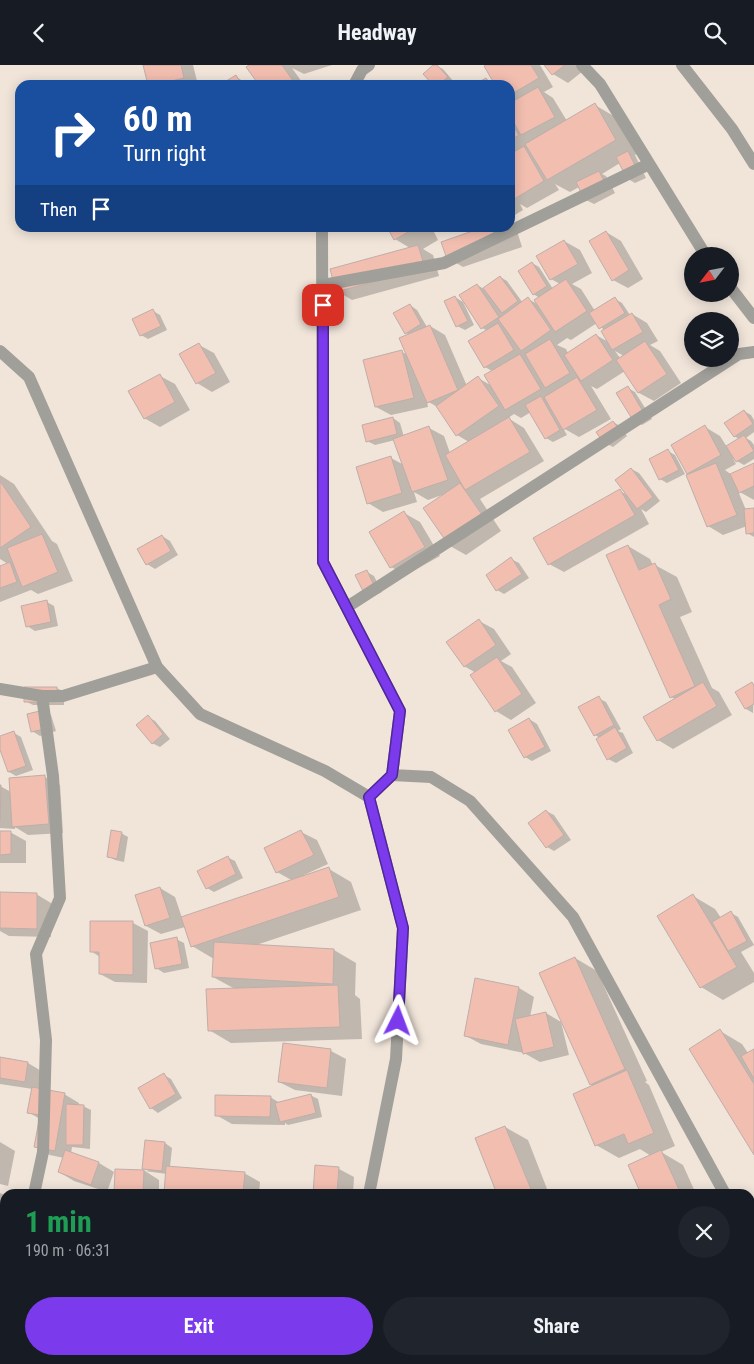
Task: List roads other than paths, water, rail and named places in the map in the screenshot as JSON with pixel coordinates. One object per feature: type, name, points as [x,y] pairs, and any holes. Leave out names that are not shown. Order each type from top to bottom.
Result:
[{"type":"street","points":[[582,65],[600,84],[700,247]]},
{"type":"street","points":[[682,65],[732,129],[754,164]]},
{"type":"street","points":[[356,80],[363,67]]},
{"type":"street","points":[[515,229],[648,164]]},
{"type":"street","points":[[322,232],[323,562],[400,711],[392,775],[369,797]]},
{"type":"street","points":[[323,285],[444,263],[508,232]]},
{"type":"street","points":[[739,298],[754,317]]},
{"type":"street","points":[[0,351],[29,377],[157,667],[200,714],[325,771],[369,797],[403,928],[396,1059],[370,1189]]},
{"type":"street","points":[[347,607],[739,354],[754,352]]},
{"type":"street","points":[[0,689],[42,696],[63,696],[157,667]]},
{"type":"street","points":[[35,1189],[43,1152],[46,1040],[36,954],[60,898],[53,776],[42,696]]},
{"type":"street","points":[[392,775],[431,777],[470,801],[573,917],[722,1189]]}]
